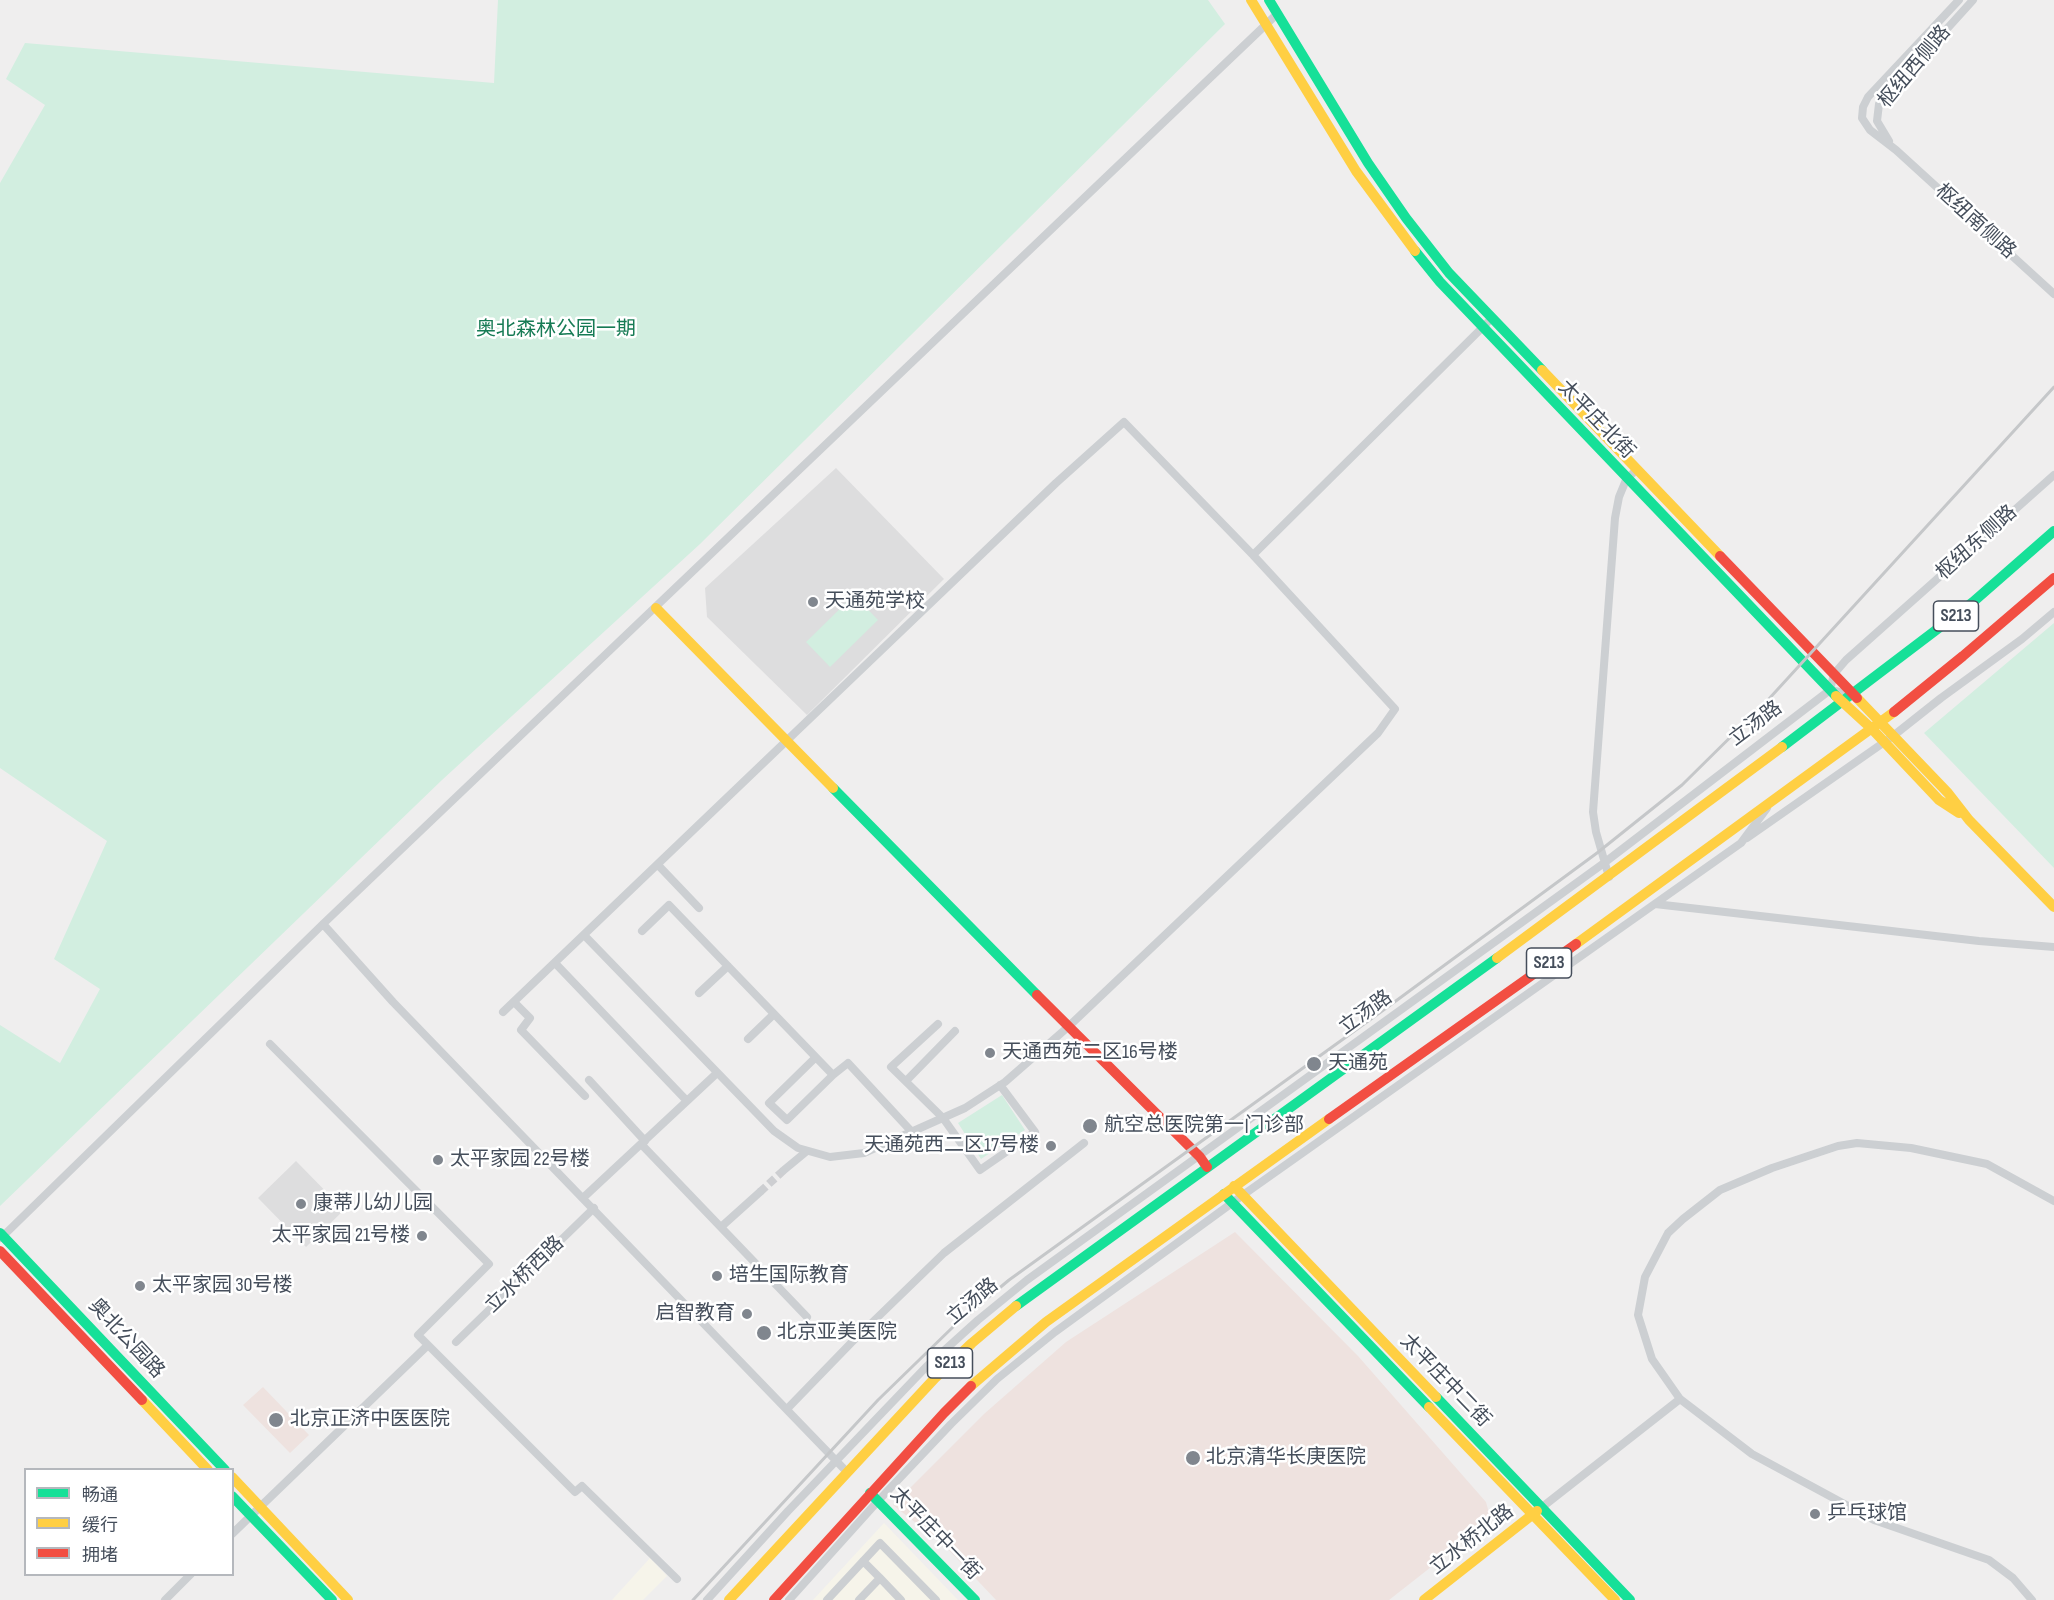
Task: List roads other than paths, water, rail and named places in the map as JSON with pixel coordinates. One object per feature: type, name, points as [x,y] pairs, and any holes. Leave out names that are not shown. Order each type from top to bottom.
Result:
[{"type":"main road","name":"太平庄北街","points":[[1251,0],[1336,140],[1376,200],[1418,256],[1482,327],[1830,690],[1876,726],[1948,793],[1969,820],[2054,907]]},
{"type":"main road","name":"太平庄北街","points":[[1269,0],[1355,143],[1393,200],[1449,273],[1854,695],[1876,726]]},
{"type":"main road","name":"S213","points":[[1854,695],[1948,622],[2054,531]]},
{"type":"main road","name":"S213","points":[[774,1600],[874,1497],[961,1396],[1046,1322],[1470,1017],[1613,918],[1876,726],[2054,578]]},
{"type":"main road","points":[[656,608],[1068,1027],[1200,1157],[1207,1167]]},
{"type":"main road","name":"立汤路","points":[[729,1600],[846,1471],[935,1378],[972,1343],[1051,1280],[1609,877],[1854,695]]},
{"type":"main road","name":"太平庄中二街","points":[[1234,1186],[1537,1511],[1615,1600]]},
{"type":"main road","name":"太平庄中二街","points":[[1224,1194],[1537,1511],[1630,1600]]},
{"type":"main road","name":"奥北公园路","points":[[1,1236],[223,1468]]},
{"type":"main road","name":"奥北公园路","points":[[0,1251],[206,1468]]},
{"type":"main road","points":[[234,1480],[348,1600]]},
{"type":"main road","name":"太平庄中一街","points":[[874,1497],[975,1600]]},
{"type":"main road","points":[[234,1498],[332,1600]]},
{"type":"main road","name":"立水桥北路","points":[[1425,1600],[1537,1511]]},
{"type":"street","name":"枢纽西侧路","points":[[1896,150],[1870,129],[1862,118],[1863,107],[1875,89],[1959,0]]},
{"type":"street","name":"枢纽西侧路","points":[[1896,150],[1877,121],[1879,104],[1973,0]]},
{"type":"street","points":[[1,1236],[324,924],[1277,14]]},
{"type":"street","name":"枢纽南侧路","points":[[1896,150],[2054,294]]},
{"type":"street","points":[[1253,555],[1492,318]]},
{"type":"street","points":[[503,1012],[1056,483],[1124,422],[1253,555],[1395,709],[1378,733],[1068,1027],[1000,1085],[965,1108],[864,1153],[830,1157],[798,1148],[774,1131],[584,935]]},
{"type":"street","points":[[1609,877],[1596,832],[1593,812],[1615,518],[1619,497],[1628,479],[1637,470]]},
{"type":"street","name":"枢纽东侧路","points":[[1830,690],[1834,675],[1866,642],[2054,475]]},
{"type":"street","points":[[1741,843],[1889,739],[2022,639],[2054,612]]},
{"type":"street","points":[[1830,690],[1854,695]]},
{"type":"street","name":"立汤路","points":[[707,1600],[836,1460],[927,1366],[978,1320],[1076,1243],[1200,1157],[1604,863],[1830,690]]},
{"type":"street","name":"S213","points":[[789,1600],[874,1497],[997,1379],[1055,1332],[1243,1195],[1741,843],[1774,799]]},
{"type":"street","points":[[657,865],[699,908]]},
{"type":"street","points":[[1655,904],[1979,941],[2054,947]]},
{"type":"street","points":[[642,931],[669,905],[833,1075]]},
{"type":"street","points":[[324,924],[393,1002],[584,1197],[846,1471]]},
{"type":"street","points":[[555,963],[687,1101]]},
{"type":"street","points":[[699,993],[728,966]]},
{"type":"street","points":[[514,1002],[530,1018],[521,1030],[585,1096]]},
{"type":"street","points":[[748,1040],[774,1014]]},
{"type":"street","points":[[938,1024],[891,1067],[943,1118],[980,1170],[1035,1132],[1000,1085]]},
{"type":"street","points":[[906,1081],[955,1031]]},
{"type":"street","points":[[270,1044],[489,1264],[418,1335],[575,1492],[582,1486],[677,1579]]},
{"type":"street","points":[[815,1058],[769,1103],[787,1120],[848,1063],[912,1131]]},
{"type":"street","points":[[584,1197],[717,1073]]},
{"type":"street","points":[[589,1080],[643,1143],[807,1317]]},
{"type":"street","points":[[787,1408],[944,1253],[1084,1143]]},
{"type":"street","points":[[2032,1600],[2013,1578],[1989,1560],[1874,1520],[1752,1454],[1680,1399],[1652,1359],[1638,1316],[1645,1277],[1668,1233],[1683,1219],[1720,1191],[1772,1168],[1838,1146],[1857,1143],[1911,1148],[1987,1164],[2054,1201]]},
{"type":"street","points":[[784,1170],[807,1151]]},
{"type":"street","points":[[722,1227],[760,1192]]},
{"type":"street","name":"立水桥西路","points":[[456,1342],[594,1208]]},
{"type":"street","points":[[234,1532],[428,1346]]},
{"type":"street","points":[[1537,1511],[1680,1399]]},
{"type":"street","points":[[827,1600],[880,1544],[936,1600]]},
{"type":"street","points":[[863,1561],[901,1600]]},
{"type":"street","points":[[165,1600],[190,1576]]},
{"type":"street","points":[[859,1600],[880,1578]]},
{"type":"tunnel","points":[[760,1192],[784,1170]]},
{"type":"railway","points":[[693,1600],[878,1400],[954,1326],[1009,1280],[1389,1006],[1597,853],[1682,785],[1767,701],[2054,387]]},
{"type":"place","name":"天通苑学校","points":[[813,602]]},
{"type":"place","name":"天通西苑二区16号楼","points":[[990,1053]]},
{"type":"place","name":"天通苑","points":[[1314,1064]]},
{"type":"place","name":"航空总医院第一门诊部","points":[[1090,1126]]},
{"type":"place","name":"天通苑西二区17号楼","points":[[1051,1146]]},
{"type":"place","name":"太平家园 22号楼","points":[[438,1160]]},
{"type":"place","name":"康蒂儿幼儿园","points":[[301,1204]]},
{"type":"place","name":"太平家园 21号楼","points":[[422,1236]]},
{"type":"place","name":"培生国际教育","points":[[717,1276]]},
{"type":"place","name":"太平家园 30号楼","points":[[140,1286]]},
{"type":"place","name":"启智教育","points":[[747,1314]]},
{"type":"place","name":"北京亚美医院","points":[[764,1333]]},
{"type":"place","name":"北京正济中医医院","points":[[276,1420]]},
{"type":"place","name":"北京清华长庚医院","points":[[1193,1458]]},
{"type":"place","name":"乒乓球馆","points":[[1815,1514]]},
{"type":"park label","name":"奥北森林公园一期","points":[[556,330]]}]
